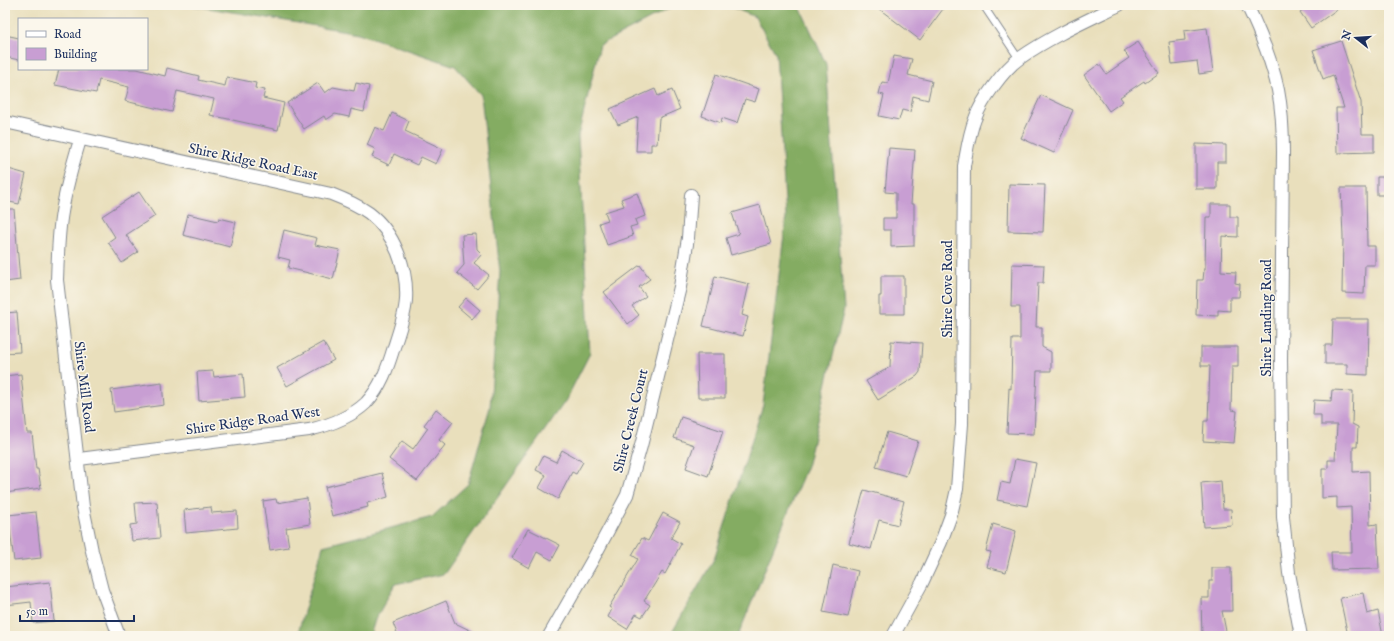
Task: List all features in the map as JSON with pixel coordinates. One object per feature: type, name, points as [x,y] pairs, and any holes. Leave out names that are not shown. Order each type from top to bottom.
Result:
[{"type":"street","name":"Shire Cove Road","points":[[893,636],[922,582],[941,542],[951,515],[957,489],[962,424],[964,166],[968,142],[975,118],[985,99],[1001,77],[1019,59],[1059,35],[1119,5]]},
{"type":"street","name":"Shire Landing Road","points":[[1247,5],[1269,56],[1278,91],[1282,123],[1284,152],[1281,360],[1283,517],[1289,573],[1301,636]]},
{"type":"street","name":"Shire Ridge Road East","points":[[5,122],[80,140],[324,192],[344,198],[369,214],[381,225],[396,249],[402,263],[405,278],[406,300],[400,327]]},
{"type":"street","name":"Shire Mill Road","points":[[80,140],[71,171],[62,212],[58,246],[57,280],[83,507],[102,590],[119,636]]},
{"type":"street","name":"Shire Creek Court","points":[[548,636],[593,560],[627,496],[641,446],[680,287],[688,238],[691,195]]},
{"type":"street","name":"Shire Ridge Road West","points":[[78,459],[309,430],[340,421],[366,403],[377,388],[388,369],[400,327]]},
{"type":"lane","points":[[983,5],[1019,59]]},
{"type":"green space","points":[[190,5],[676,5],[600,45],[578,136],[590,353],[566,400],[444,574],[395,584],[375,620],[370,636],[297,636],[323,546],[432,517],[468,484],[490,407],[500,272],[481,95],[455,66],[358,33]]},
{"type":"green space","points":[[727,5],[799,5],[826,64],[844,309],[808,463],[738,636],[670,636],[714,559],[763,405],[786,218],[776,54],[755,17]]},
{"type":"building","points":[[874,5],[946,5],[920,40]]},
{"type":"building","points":[[1309,5],[1343,5],[1311,28],[1300,12]]},
{"type":"building","points":[[1207,28],[1213,72],[1199,74],[1197,61],[1172,64],[1169,42],[1185,40],[1184,31]]},
{"type":"building","points":[[5,35],[18,38],[18,60],[5,57]]},
{"type":"building","points":[[1341,41],[1361,102],[1362,134],[1374,134],[1374,152],[1337,153],[1336,108],[1344,108],[1333,75],[1323,79],[1313,50]]},
{"type":"building","points":[[1138,42],[1159,73],[1120,97],[1123,101],[1109,111],[1084,75],[1099,64],[1106,74],[1129,58],[1124,51]]},
{"type":"building","points":[[894,56],[912,59],[908,75],[932,81],[928,100],[913,96],[910,112],[902,110],[899,120],[879,116],[884,95],[879,94],[882,82],[888,83]]},
{"type":"building","points":[[167,68],[199,76],[198,80],[225,86],[227,77],[256,83],[255,88],[265,90],[263,98],[284,103],[278,130],[210,115],[214,99],[177,91],[172,112],[125,101],[129,87],[99,80],[96,93],[55,85],[59,70],[141,70],[165,76]]},
{"type":"building","points":[[716,74],[759,89],[755,102],[745,99],[737,123],[722,118],[721,123],[702,116]]},
{"type":"building","points":[[318,83],[325,93],[333,87],[354,91],[356,83],[369,86],[364,112],[351,109],[349,117],[335,114],[326,120],[324,116],[304,129],[287,103]]},
{"type":"building","points":[[655,89],[658,96],[672,90],[680,109],[659,118],[657,144],[651,144],[651,151],[636,151],[638,117],[618,125],[610,109]]},
{"type":"building","points":[[1041,95],[1073,110],[1054,153],[1021,138]]},
{"type":"building","points":[[392,113],[409,121],[405,131],[443,149],[436,164],[421,157],[417,165],[394,154],[389,165],[372,157],[375,149],[367,145],[375,127],[384,131]]},
{"type":"building","points":[[1196,144],[1226,145],[1226,162],[1217,162],[1217,189],[1196,189]]},
{"type":"building","points":[[889,148],[915,150],[911,204],[914,204],[914,246],[891,247],[891,230],[883,230],[883,218],[896,218],[896,193],[885,192]]},
{"type":"building","points":[[5,168],[26,174],[19,204],[5,201]]},
{"type":"building","points":[[1377,177],[1389,177],[1389,195],[1377,195]]},
{"type":"building","points":[[1009,184],[1045,185],[1043,232],[1008,231]]},
{"type":"building","points":[[1341,188],[1366,188],[1367,246],[1375,246],[1375,265],[1365,265],[1364,294],[1342,293],[1343,237]]},
{"type":"building","points":[[139,192],[155,216],[126,235],[138,252],[122,263],[108,242],[115,237],[102,216]]},
{"type":"building","points":[[637,193],[645,216],[635,220],[637,225],[630,227],[633,236],[607,245],[599,223],[608,220],[605,212],[624,206],[621,199]]},
{"type":"building","points":[[1211,204],[1230,204],[1230,217],[1238,217],[1238,237],[1222,236],[1221,271],[1236,272],[1235,283],[1240,284],[1239,297],[1230,297],[1230,311],[1218,310],[1218,316],[1196,315],[1197,280],[1203,280],[1205,270],[1206,217],[1211,217]]},
{"type":"building","points":[[760,205],[771,244],[731,255],[726,238],[739,234],[732,213]]},
{"type":"building","points":[[5,209],[14,209],[20,280],[5,282]]},
{"type":"building","points":[[188,214],[218,221],[219,218],[236,222],[230,247],[183,235]]},
{"type":"building","points":[[284,230],[317,238],[315,245],[340,250],[333,279],[288,268],[290,260],[278,257]]},
{"type":"building","points":[[476,234],[477,249],[482,254],[474,263],[489,275],[477,289],[457,273],[464,265],[462,235]]},
{"type":"building","points":[[1012,264],[1044,265],[1043,283],[1038,283],[1036,327],[1042,327],[1042,347],[1051,352],[1051,371],[1037,371],[1034,434],[1007,433],[1009,388],[1011,389],[1012,339],[1020,339],[1020,307],[1011,307]]},
{"type":"building","points":[[640,265],[650,279],[639,287],[646,296],[632,306],[639,315],[628,324],[604,292]]},
{"type":"building","points":[[715,276],[749,284],[742,315],[748,317],[743,336],[703,326]]},
{"type":"building","points":[[881,276],[904,276],[904,314],[879,314]]},
{"type":"building","points":[[466,298],[480,310],[472,319],[458,307]]},
{"type":"building","points":[[17,312],[20,352],[5,353],[5,313]]},
{"type":"building","points":[[1333,319],[1369,319],[1368,375],[1347,374],[1347,364],[1325,364],[1325,345],[1332,345]]},
{"type":"building","points":[[891,341],[922,343],[920,372],[917,376],[878,400],[866,381],[890,367]]},
{"type":"building","points":[[323,342],[334,360],[287,386],[277,368]]},
{"type":"building","points":[[1201,347],[1238,347],[1238,367],[1232,367],[1231,410],[1237,411],[1234,443],[1203,441],[1204,421],[1208,421],[1210,366],[1201,366]]},
{"type":"building","points":[[697,354],[725,354],[725,398],[698,398]]},
{"type":"building","points":[[213,371],[214,377],[243,374],[245,397],[199,401],[197,372]]},
{"type":"building","points":[[21,374],[27,433],[32,433],[36,469],[38,469],[41,488],[5,493],[5,376]]},
{"type":"building","points":[[162,383],[164,405],[114,412],[111,390]]},
{"type":"building","points":[[1332,390],[1353,391],[1352,424],[1358,427],[1357,447],[1353,447],[1353,472],[1369,471],[1370,525],[1377,524],[1379,569],[1332,570],[1331,552],[1352,552],[1351,507],[1337,508],[1337,497],[1322,498],[1322,469],[1328,469],[1328,460],[1335,460],[1337,425],[1321,425],[1321,415],[1313,415],[1314,400],[1331,401]]},
{"type":"building","points":[[436,409],[453,422],[439,440],[445,445],[417,481],[389,459],[402,441],[413,449],[428,428],[424,425]]},
{"type":"building","points":[[681,417],[723,431],[708,476],[686,468],[694,445],[674,438]]},
{"type":"building","points":[[887,432],[918,441],[906,476],[876,467]]},
{"type":"building","points":[[562,450],[583,462],[576,474],[572,472],[558,499],[539,488],[546,475],[536,470],[543,456],[556,462]]},
{"type":"building","points":[[1015,459],[1036,463],[1027,506],[997,500],[1001,482],[1010,484]]},
{"type":"building","points":[[382,473],[388,497],[367,503],[368,507],[332,516],[325,487]]},
{"type":"building","points":[[1221,481],[1223,509],[1231,509],[1232,525],[1204,527],[1201,483]]},
{"type":"building","points":[[864,490],[904,501],[898,525],[879,520],[871,549],[849,543]]},
{"type":"building","points":[[307,498],[310,524],[286,528],[289,547],[270,550],[263,501],[276,499],[277,503]]},
{"type":"building","points":[[157,502],[160,538],[132,541],[130,525],[137,524],[135,503]]},
{"type":"building","points":[[211,507],[212,513],[237,511],[238,528],[186,533],[184,510]]},
{"type":"building","points":[[36,512],[41,558],[14,561],[8,515]]},
{"type":"building","points":[[663,513],[680,522],[671,538],[681,544],[665,574],[662,572],[644,601],[650,605],[642,617],[636,614],[627,629],[608,617],[612,609],[609,607],[638,559],[632,555],[642,538],[648,541]]},
{"type":"building","points":[[993,524],[1016,531],[1006,572],[987,567],[991,552],[986,551]]},
{"type":"building","points":[[528,529],[560,545],[552,560],[537,552],[529,568],[512,558]]},
{"type":"building","points":[[833,565],[858,571],[848,617],[823,612]]},
{"type":"building","points":[[1212,568],[1231,568],[1232,611],[1222,611],[1227,636],[1202,636],[1201,598],[1209,598],[1209,581],[1212,581]]},
{"type":"building","points":[[50,582],[54,621],[33,623],[31,602],[5,605],[5,587]]},
{"type":"building","points":[[1363,593],[1367,614],[1378,611],[1383,636],[1348,636],[1340,598]]},
{"type":"building","points":[[446,601],[455,623],[482,636],[398,636],[393,623]]}]
